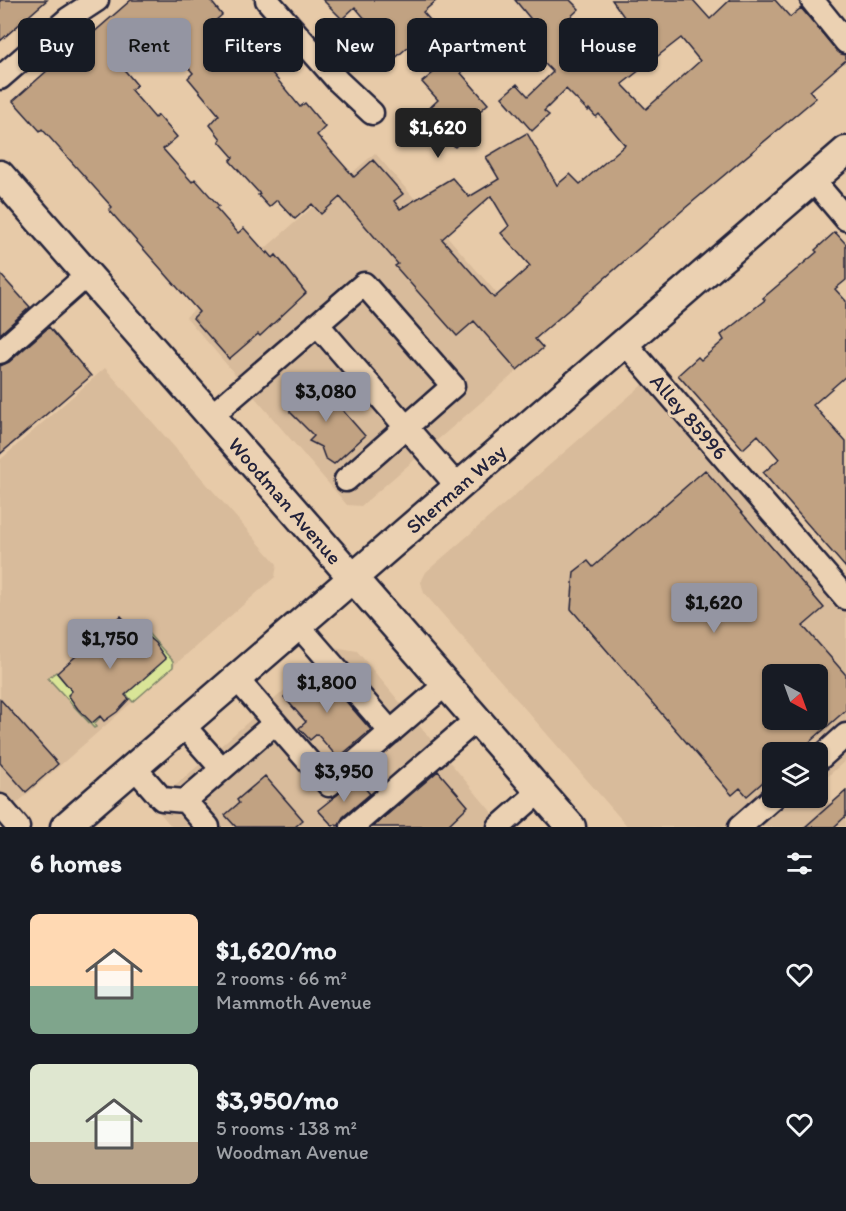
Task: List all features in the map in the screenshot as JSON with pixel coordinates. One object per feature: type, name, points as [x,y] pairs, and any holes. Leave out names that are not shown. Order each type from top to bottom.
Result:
[{"type":"main road","name":"Sherman Way","points":[[65,827],[846,151]]},
{"type":"main road","name":"Woodman Avenue","points":[[0,175],[571,827]]},
{"type":"street","points":[[0,78],[68,19],[97,0]]},
{"type":"street","points":[[267,0],[338,81],[372,113]]},
{"type":"street","points":[[812,0],[846,42]]},
{"type":"street","points":[[813,180],[846,219]]},
{"type":"street","points":[[0,352],[87,274]]},
{"type":"street","points":[[211,416],[364,284],[453,386],[346,480]]},
{"type":"street","points":[[317,324],[458,487]]},
{"type":"street","name":"Alley 85996","points":[[625,343],[846,598]]},
{"type":"street","points":[[298,625],[391,732]]},
{"type":"street","points":[[237,678],[329,785],[446,684]]},
{"type":"street","points":[[355,826],[477,719]]},
{"type":"street","points":[[185,801],[276,723]]},
{"type":"street","points":[[183,725],[222,769]]},
{"type":"street","points":[[828,751],[846,735]]},
{"type":"street","points":[[134,767],[162,799],[185,801],[208,827]]},
{"type":"street","points":[[499,827],[540,791]]},
{"type":"street","points":[[0,806],[18,827]]},
{"type":"street","points":[[740,827],[762,808]]},
{"type":"shaded area","points":[[375,153],[544,348],[361,506],[347,505],[186,317]]},
{"type":"shaded area","points":[[664,366],[846,579],[846,760],[828,776],[828,742],[762,742],[762,808],[828,808],[828,802],[846,821],[846,827],[628,827],[424,593],[421,582],[426,572]]},
{"type":"shaded area","points":[[105,368],[277,564],[275,577],[0,818],[0,460]]},
{"type":"shaded area","points":[[334,647],[357,651],[504,827],[172,827],[153,805]]},
{"type":"green space","points":[[138,622],[173,661],[173,667],[133,702],[126,694],[122,697],[140,637],[131,628]]},
{"type":"green space","points":[[56,672],[75,694],[103,714],[94,724],[96,727],[94,728],[48,678]]},
{"type":"building","points":[[0,0],[47,0],[26,18],[18,18],[18,25],[0,41]]},
{"type":"building","points":[[131,0],[210,0],[222,15],[218,18],[203,18],[203,72],[271,72],[300,107],[305,103],[325,127],[317,135],[354,177],[373,160],[403,194],[394,201],[400,209],[452,178],[469,197],[499,179],[486,157],[527,133],[557,185],[570,174],[580,184],[625,145],[599,114],[596,117],[589,109],[588,111],[566,89],[544,111],[549,115],[532,131],[502,97],[517,84],[528,96],[553,72],[547,66],[547,18],[530,18],[515,0],[570,0],[579,9],[569,18],[559,18],[559,72],[637,72],[622,84],[646,109],[700,61],[681,38],[658,56],[658,18],[625,18],[612,0],[693,0],[710,19],[730,0],[775,0],[790,17],[801,8],[836,50],[846,55],[846,60],[810,91],[816,98],[535,339],[543,348],[517,370],[474,321],[457,336],[395,266],[398,264],[340,197],[321,214],[312,204],[295,219],[277,200],[269,207],[230,161],[233,157],[219,141],[221,139],[210,125],[219,115],[188,78],[193,73],[191,71],[191,18],[110,18]],"holes":[[[491,196],[509,226],[501,233],[530,266],[494,298],[442,239]]]},
{"type":"building","points":[[323,0],[437,0],[423,12],[428,18],[407,18],[407,48],[395,58],[395,18],[364,18],[355,7],[341,18]]},
{"type":"building","points":[[107,21],[107,72],[126,72],[137,85],[131,90],[155,118],[158,115],[177,137],[163,149],[192,182],[195,179],[219,206],[216,208],[238,233],[244,228],[267,254],[268,252],[273,258],[276,255],[306,293],[260,336],[258,334],[229,359],[193,318],[199,312],[109,210],[112,207],[42,129],[40,131],[13,101],[46,72],[95,72],[95,31]]},
{"type":"building","points":[[462,72],[488,104],[461,128],[468,135],[455,147],[440,130],[438,132],[434,128],[418,143],[406,130],[438,100],[422,82],[433,73]]},
{"type":"building","points":[[835,232],[846,244],[846,280],[835,289],[846,301],[846,376],[813,405],[846,442],[846,568],[763,473],[779,459],[758,435],[743,449],[678,375],[698,357],[701,360],[724,340],[721,335],[765,300],[763,298],[817,252],[815,250]]},
{"type":"building","points":[[0,274],[30,307],[0,334]]},
{"type":"building","points":[[49,327],[91,376],[0,454],[0,366],[9,362]]},
{"type":"building","points":[[317,381],[365,436],[334,464],[325,458],[321,447],[309,441],[314,436],[290,412],[290,404]]},
{"type":"building","points":[[705,470],[824,608],[803,626],[846,675],[846,710],[828,726],[828,664],[762,664],[762,730],[823,730],[810,742],[762,742],[762,783],[747,796],[740,788],[732,795],[571,609],[574,572],[588,561],[593,567]]},
{"type":"building","points":[[121,616],[137,634],[141,631],[155,643],[166,659],[125,695],[129,699],[117,712],[104,721],[100,716],[92,723],[68,695],[72,691],[57,673]]},
{"type":"building","points":[[317,668],[371,730],[338,758],[317,734],[310,740],[299,728],[306,722],[284,697]]},
{"type":"building","points":[[0,699],[58,764],[26,792],[0,763]]},
{"type":"building","points":[[438,771],[468,806],[446,827],[373,827]]},
{"type":"building","points":[[265,776],[303,820],[295,827],[236,827],[225,815],[239,803],[237,800]]},
{"type":"building","points":[[357,779],[370,794],[343,817],[339,825],[333,826],[318,810]]},
{"type":"building","points":[[846,791],[846,816],[834,827],[805,827],[828,808]]}]
